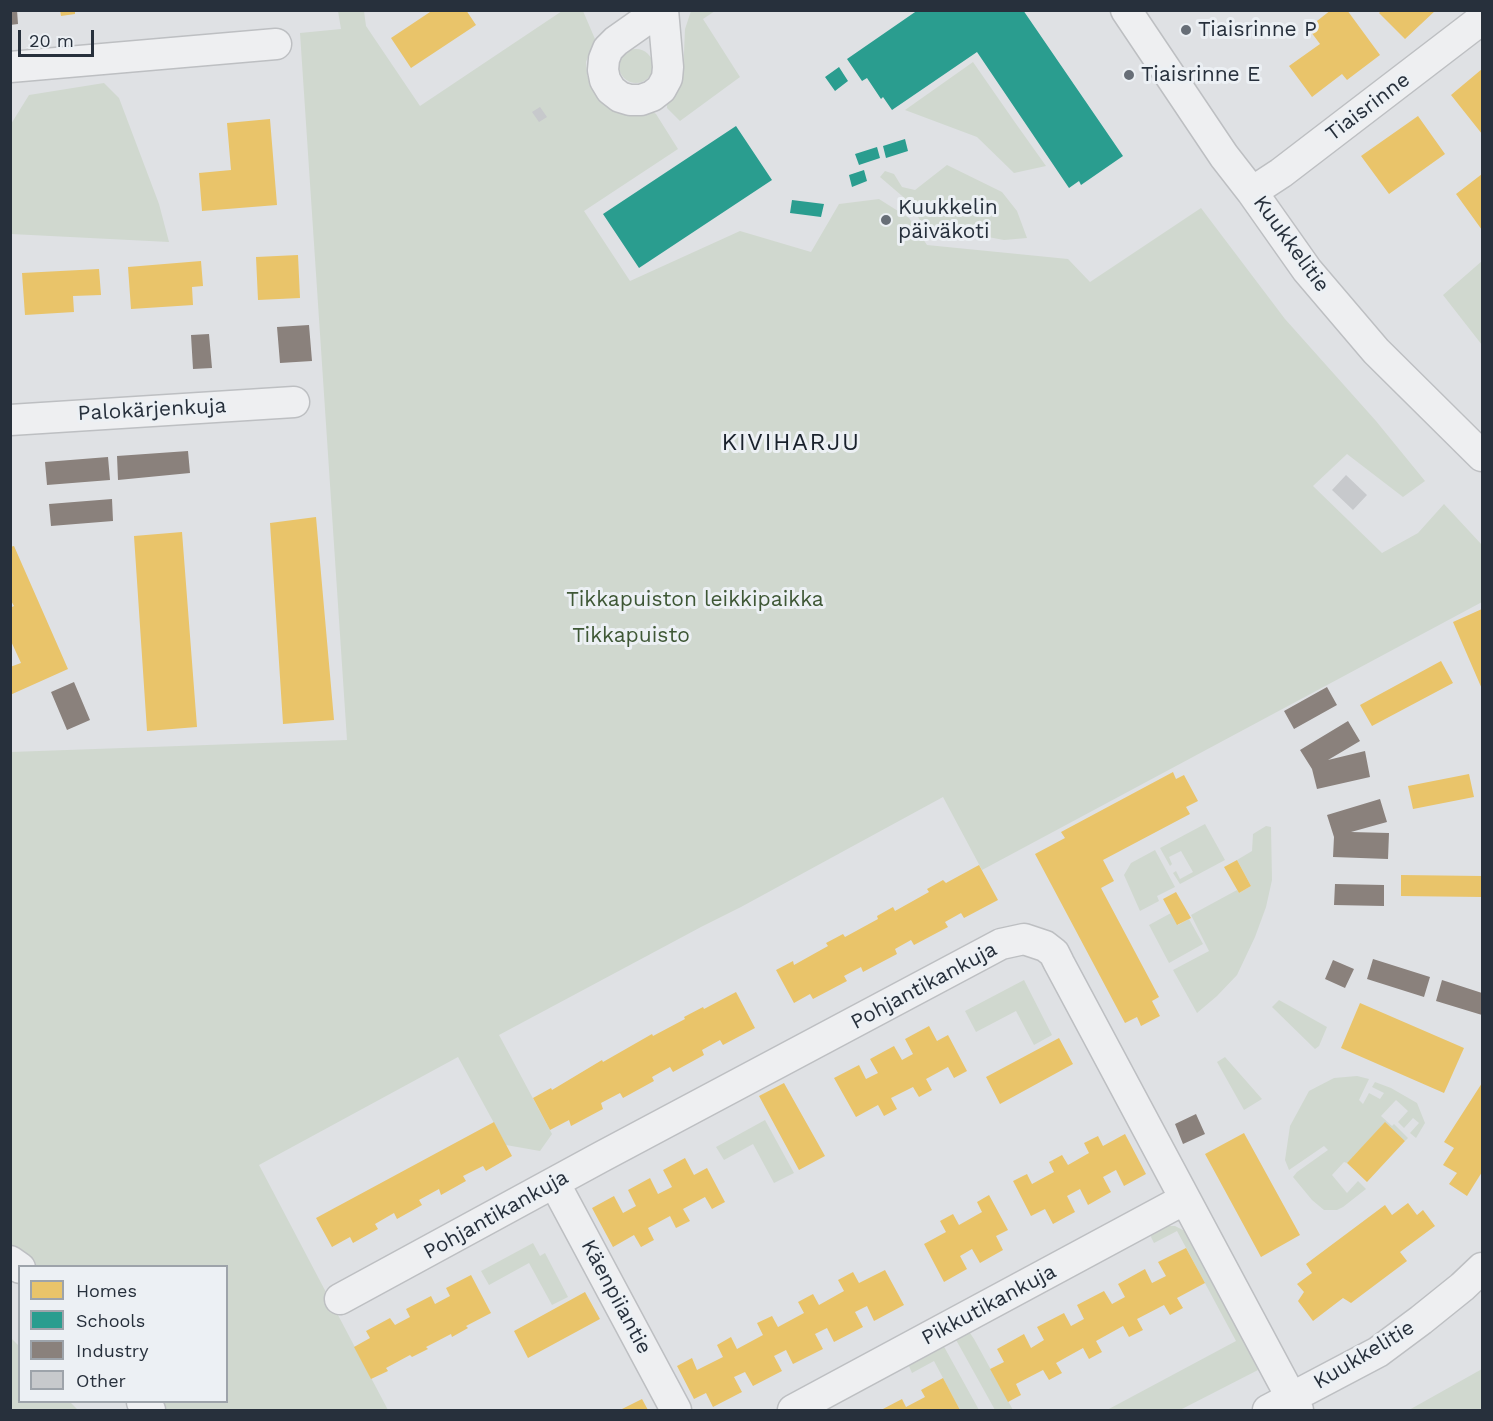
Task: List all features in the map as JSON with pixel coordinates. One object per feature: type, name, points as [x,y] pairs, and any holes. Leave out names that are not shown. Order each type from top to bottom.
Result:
[{"type":"street","name":"Kuukkelitie","points":[[1126,10],[1224,156],[1307,270],[1376,351],[1482,456]]},
{"type":"street","name":"Tiaisrinne","points":[[1252,192],[1281,173],[1482,19]]},
{"type":"street","points":[[10,67],[276,44]]},
{"type":"street","name":"Palokärjenkuja","points":[[10,420],[294,402]]},
{"type":"street","name":"Pohjantikankuja","points":[[340,1299],[1001,944],[1024,939],[1045,945],[1054,953],[1185,1199],[1286,1406]]},
{"type":"street","name":"Käenpiiantie","points":[[555,1184],[676,1410]]},
{"type":"street","name":"Pikkutikankuja","points":[[793,1410],[1185,1199]]},
{"type":"street","name":"Kuukkelitie","points":[[1286,1406],[1378,1352],[1462,1287],[1482,1268]]},
{"type":"green space","name":"Tikkapuisto","points":[[338,11],[364,11],[366,26],[420,106],[562,11],[583,11],[595,39],[586,62],[590,86],[606,105],[616,111],[641,115],[653,112],[656,114],[678,149],[584,211],[630,281],[740,231],[811,252],[839,204],[879,199],[909,218],[927,245],[1068,259],[1090,282],[1201,208],[1285,319],[1376,421],[1425,481],[1403,497],[1347,454],[1313,486],[1382,553],[1418,533],[1444,504],[1482,545],[1482,602],[982,870],[943,797],[499,1035],[552,1134],[540,1151],[506,1145],[458,1057],[259,1165],[388,1410],[167,1410],[160,1403],[228,1403],[228,1265],[34,1265],[11,1244],[11,752],[347,740],[300,33],[341,29]]},
{"type":"green space","points":[[691,11],[715,11],[703,19],[740,77],[680,121],[667,108],[667,105],[683,76],[685,29]]},
{"type":"green space","points":[[636,49],[648,54],[653,66],[648,78],[636,83],[624,78],[619,66],[624,54]]},
{"type":"green space","points":[[973,62],[1046,166],[1014,173],[977,137],[905,110]]},
{"type":"green space","points":[[104,83],[119,98],[159,204],[169,242],[11,234],[11,124],[29,95]]},
{"type":"green space","points":[[947,165],[1002,192],[1017,211],[1027,238],[1004,240],[940,228],[920,220],[908,201],[880,177],[885,171],[894,174],[902,187],[915,190]]},
{"type":"green space","points":[[1482,261],[1482,345],[1443,295]]},
{"type":"green space","points":[[1205,824],[1225,860],[1180,884],[1173,873],[1176,871],[1180,879],[1193,872],[1181,851],[1169,857],[1172,864],[1170,866],[1160,848]]},
{"type":"green space","points":[[1266,826],[1271,827],[1272,880],[1266,907],[1255,937],[1237,975],[1197,1013],[1173,970],[1209,951],[1191,915],[1237,890],[1239,893],[1251,886],[1237,860],[1252,851],[1253,834]]},
{"type":"green space","points":[[1155,850],[1175,887],[1157,896],[1159,901],[1140,911],[1124,875],[1131,863]]},
{"type":"green space","points":[[1171,913],[1178,925],[1189,919],[1203,944],[1169,963],[1149,925]]},
{"type":"green space","points":[[1024,980],[1052,1035],[1034,1045],[1016,1011],[976,1032],[965,1011]]},
{"type":"green space","points":[[1279,1000],[1327,1027],[1319,1046],[1315,1049],[1272,1007]]},
{"type":"green space","points":[[1225,1057],[1262,1099],[1244,1110],[1217,1062]]},
{"type":"green space","points":[[1357,1076],[1369,1079],[1359,1100],[1363,1104],[1369,1093],[1380,1099],[1384,1093],[1372,1087],[1375,1082],[1417,1103],[1425,1123],[1416,1138],[1410,1133],[1419,1123],[1413,1118],[1404,1128],[1398,1122],[1408,1111],[1396,1100],[1381,1116],[1392,1126],[1394,1124],[1408,1138],[1405,1141],[1385,1123],[1347,1163],[1344,1162],[1332,1175],[1347,1193],[1358,1181],[1366,1189],[1337,1210],[1324,1210],[1312,1200],[1293,1177],[1328,1150],[1324,1146],[1289,1170],[1285,1160],[1290,1126],[1309,1091],[1334,1078]]},
{"type":"green space","points":[[765,1120],[794,1173],[774,1183],[753,1144],[724,1160],[716,1147]]},
{"type":"green space","points":[[1165,1226],[1175,1226],[1187,1232],[1258,1370],[1180,1410],[1107,1410],[1236,1341],[1177,1231],[1154,1243],[1151,1237],[1152,1231]]},
{"type":"green space","points":[[533,1243],[540,1256],[545,1253],[568,1297],[552,1305],[529,1263],[489,1285],[481,1271]]},
{"type":"green space","points":[[968,1330],[1013,1410],[995,1410],[955,1338]]},
{"type":"green space","points":[[10,1337],[18,1345],[18,1403],[71,1403],[78,1410],[11,1410]]},
{"type":"green space","points":[[942,1343],[979,1410],[960,1410],[934,1361],[912,1373],[909,1366],[910,1361]]},
{"type":"green space","points":[[1482,1369],[1482,1410],[1409,1410]]},
{"type":"building: Homes","points":[[60,10],[75,10],[75,14],[61,16]]},
{"type":"building: Homes","points":[[433,10],[466,10],[476,25],[411,68],[391,38]]},
{"type":"building: Homes","points":[[1331,10],[1347,10],[1380,55],[1347,80],[1342,74],[1312,97],[1289,66],[1320,44],[1308,28]]},
{"type":"building: Homes","points":[[1382,10],[1436,10],[1405,39],[1379,13]]},
{"type":"building: Homes","points":[[1482,69],[1482,134],[1451,95]]},
{"type":"building: Homes","points":[[1418,116],[1445,154],[1389,194],[1361,156]]},
{"type":"building: Homes","points":[[270,119],[277,205],[202,211],[199,173],[231,170],[227,123]]},
{"type":"building: Homes","points":[[1482,174],[1482,230],[1456,194]]},
{"type":"building: Homes","points":[[298,255],[300,298],[258,300],[256,257]]},
{"type":"building: Homes","points":[[201,261],[203,286],[192,287],[193,305],[131,309],[128,267]]},
{"type":"building: Homes","points":[[99,269],[101,295],[73,296],[74,312],[25,315],[22,273]]},
{"type":"building: Homes","points":[[316,517],[334,720],[283,724],[270,523]]},
{"type":"building: Homes","points":[[182,532],[197,727],[147,731],[134,536]]},
{"type":"building: Homes","points":[[14,546],[68,669],[10,695],[10,667],[21,663],[10,639],[10,608],[14,606],[10,599],[10,547]]},
{"type":"building: Homes","points":[[1482,609],[1482,689],[1453,622]]},
{"type":"building: Homes","points":[[1441,661],[1453,683],[1372,726],[1360,705]]},
{"type":"building: Homes","points":[[1173,772],[1176,779],[1184,775],[1198,801],[1186,807],[1190,814],[1103,860],[1114,881],[1101,888],[1159,997],[1152,1001],[1160,1016],[1141,1026],[1137,1017],[1125,1023],[1035,854],[1065,838],[1061,832]]},
{"type":"building: Homes","points":[[1469,774],[1474,797],[1413,809],[1408,786]]},
{"type":"building: Homes","points":[[1237,860],[1251,886],[1239,893],[1224,867]]},
{"type":"building: Homes","points":[[979,865],[998,900],[964,918],[961,913],[945,922],[948,927],[914,945],[911,940],[895,949],[897,954],[863,972],[861,967],[844,976],[847,981],[813,999],[810,994],[794,1003],[776,970],[793,961],[794,965],[828,946],[826,943],[843,934],[845,937],[878,919],[877,916],[893,907],[895,911],[929,892],[927,889],[943,880],[946,883]]},
{"type":"building: Homes","points":[[1401,875],[1482,876],[1482,897],[1401,896]]},
{"type":"building: Homes","points":[[1176,892],[1191,918],[1177,925],[1163,899]]},
{"type":"building: Homes","points":[[736,992],[755,1028],[723,1045],[720,1040],[702,1050],[704,1055],[673,1072],[670,1067],[652,1077],[654,1081],[623,1098],[620,1093],[601,1103],[603,1109],[571,1126],[569,1120],[550,1130],[533,1098],[551,1088],[552,1090],[652,1034],[653,1036],[685,1019],[684,1017],[703,1007],[704,1009]]},
{"type":"building: Homes","points":[[1360,1003],[1464,1048],[1444,1093],[1341,1048]]},
{"type":"building: Homes","points":[[929,1026],[937,1041],[948,1035],[967,1071],[954,1078],[948,1067],[926,1079],[932,1090],[919,1097],[913,1087],[891,1098],[897,1109],[884,1116],[878,1105],[856,1117],[834,1078],[859,1065],[866,1079],[878,1073],[870,1059],[894,1046],[902,1060],[913,1054],[905,1039]]},
{"type":"building: Homes","points":[[1059,1038],[1073,1064],[1000,1104],[986,1077]]},
{"type":"building: Homes","points":[[784,1083],[825,1156],[799,1170],[759,1096]]},
{"type":"building: Homes","points":[[1482,1083],[1482,1172],[1467,1196],[1449,1184],[1457,1173],[1443,1165],[1454,1148],[1444,1142]]},
{"type":"building: Homes","points":[[494,1122],[512,1156],[486,1171],[483,1166],[463,1176],[466,1181],[441,1195],[439,1189],[419,1200],[422,1205],[397,1219],[394,1213],[375,1224],[378,1229],[353,1243],[350,1237],[332,1247],[316,1218]]},
{"type":"building: Homes","points":[[1385,1122],[1405,1141],[1367,1182],[1347,1163]]},
{"type":"building: Homes","points":[[1244,1133],[1300,1235],[1261,1257],[1205,1154]]},
{"type":"building: Homes","points":[[1125,1134],[1146,1174],[1124,1186],[1116,1170],[1103,1177],[1111,1192],[1088,1205],[1080,1189],[1067,1196],[1075,1212],[1053,1224],[1045,1209],[1031,1216],[1013,1181],[1027,1174],[1032,1184],[1054,1172],[1049,1162],[1062,1155],[1068,1165],[1089,1153],[1084,1143],[1098,1136],[1103,1146]]},
{"type":"building: Homes","points":[[685,1158],[694,1175],[707,1168],[725,1202],[712,1209],[705,1197],[683,1209],[690,1221],[676,1228],[670,1216],[648,1228],[654,1240],[641,1247],[634,1235],[613,1247],[592,1208],[614,1196],[623,1213],[636,1206],[628,1190],[650,1178],[658,1194],[672,1187],[663,1170]]},
{"type":"building: Homes","points":[[989,1195],[1008,1230],[996,1236],[1003,1250],[980,1263],[972,1249],[960,1256],[967,1269],[944,1282],[924,1244],[946,1232],[940,1221],[953,1214],[959,1225],[982,1212],[977,1202]]},
{"type":"building: Homes","points":[[1408,1203],[1417,1215],[1423,1210],[1435,1226],[1400,1252],[1407,1261],[1351,1303],[1343,1298],[1313,1321],[1298,1301],[1304,1292],[1297,1284],[1312,1273],[1306,1264],[1385,1205],[1392,1215]]},
{"type":"building: Homes","points":[[1186,1248],[1205,1283],[1177,1298],[1183,1308],[1170,1315],[1164,1305],[1137,1319],[1143,1330],[1129,1337],[1123,1326],[1096,1341],[1102,1352],[1089,1359],[1083,1348],[1056,1363],[1062,1373],[1049,1380],[1043,1370],[1016,1384],[1021,1395],[1008,1402],[990,1369],[1004,1362],[997,1349],[1024,1334],[1031,1348],[1044,1340],[1037,1327],[1064,1313],[1071,1326],[1084,1319],[1077,1305],[1104,1291],[1112,1304],[1125,1297],[1118,1284],[1145,1269],[1152,1283],[1166,1276],[1158,1262]]},
{"type":"building: Homes","points":[[885,1270],[904,1305],[874,1321],[867,1306],[855,1312],[863,1327],[834,1342],[827,1328],[815,1334],[823,1349],[793,1364],[786,1350],[774,1356],[782,1371],[753,1386],[745,1372],[734,1377],[742,1392],[713,1407],[706,1393],[694,1399],[677,1366],[692,1358],[697,1370],[723,1357],[717,1345],[731,1337],[737,1349],[763,1335],[757,1323],[772,1316],[778,1327],[804,1313],[798,1302],[813,1294],[819,1305],[844,1291],[838,1280],[853,1272],[859,1283]]},
{"type":"building: Homes","points":[[471,1275],[491,1313],[466,1326],[468,1328],[452,1337],[451,1334],[426,1347],[428,1349],[412,1357],[410,1355],[386,1368],[388,1371],[371,1379],[354,1347],[370,1338],[366,1331],[390,1318],[395,1325],[410,1317],[406,1309],[431,1296],[435,1304],[450,1296],[446,1288]]},
{"type":"building: Homes","points":[[585,1292],[600,1319],[528,1358],[514,1331]]},
{"type":"building: Homes","points":[[943,1378],[960,1410],[881,1410],[902,1399],[906,1407],[925,1397],[921,1390]]},
{"type":"building: Homes","points":[[642,1399],[648,1410],[620,1410]]},
{"type":"building: Schools","points":[[918,10],[1023,10],[1123,156],[1081,185],[1079,181],[1069,188],[977,52],[892,110],[883,97],[881,99],[867,78],[862,81],[847,59]]},
{"type":"building: Schools","points":[[839,67],[848,81],[835,91],[825,77]]},
{"type":"building: Schools","points":[[736,126],[772,180],[639,268],[603,214]]},
{"type":"building: Schools","points":[[905,139],[908,151],[886,158],[883,146]]},
{"type":"building: Schools","points":[[877,147],[880,158],[859,165],[855,154]]},
{"type":"building: Schools","points":[[864,170],[867,181],[852,187],[849,175]]},
{"type":"building: Schools","points":[[792,200],[824,204],[821,217],[790,213]]},
{"type":"building: Industry","points":[[10,10],[17,10],[18,24],[10,25]]},
{"type":"building: Industry","points":[[309,325],[312,361],[280,363],[277,327]]},
{"type":"building: Industry","points":[[209,334],[212,368],[193,369],[191,335]]},
{"type":"building: Industry","points":[[188,451],[190,473],[118,480],[117,456]]},
{"type":"building: Industry","points":[[108,457],[110,480],[47,485],[45,462]]},
{"type":"building: Industry","points":[[112,499],[113,521],[51,526],[49,504]]},
{"type":"building: Industry","points":[[74,682],[90,720],[67,730],[51,692]]},
{"type":"building: Industry","points":[[1327,687],[1337,705],[1294,729],[1284,711]]},
{"type":"building: Industry","points":[[1348,721],[1360,741],[1328,760],[1365,751],[1370,777],[1317,789],[1312,769],[1300,750]]},
{"type":"building: Industry","points":[[1380,799],[1387,822],[1351,832],[1389,833],[1388,859],[1333,857],[1334,837],[1327,815]]},
{"type":"building: Industry","points":[[1335,884],[1384,885],[1384,906],[1334,905]]},
{"type":"building: Industry","points":[[1373,959],[1430,977],[1424,997],[1367,979]]},
{"type":"building: Industry","points":[[1333,960],[1354,969],[1345,988],[1325,979]]},
{"type":"building: Industry","points":[[1442,980],[1482,993],[1482,1015],[1436,1001]]},
{"type":"building: Industry","points":[[1196,1114],[1205,1134],[1183,1144],[1175,1124]]},
{"type":"building: Other","points":[[540,107],[547,117],[539,122],[532,112]]},
{"type":"building: Other","points":[[1346,475],[1367,495],[1353,510],[1332,490]]},
{"type":"place","name":"Tiaisrinne P","points":[[1186,30]]},
{"type":"place","name":"Tiaisrinne E","points":[[1129,75]]},
{"type":"place","name":"Kuukkelin päiväkoti","points":[[886,220]]},
{"type":"district","name":"KIVIHARJU","points":[[791,443]]},
{"type":"park label","name":"Tikkapuiston leikkipaikka","points":[[695,600]]}]
